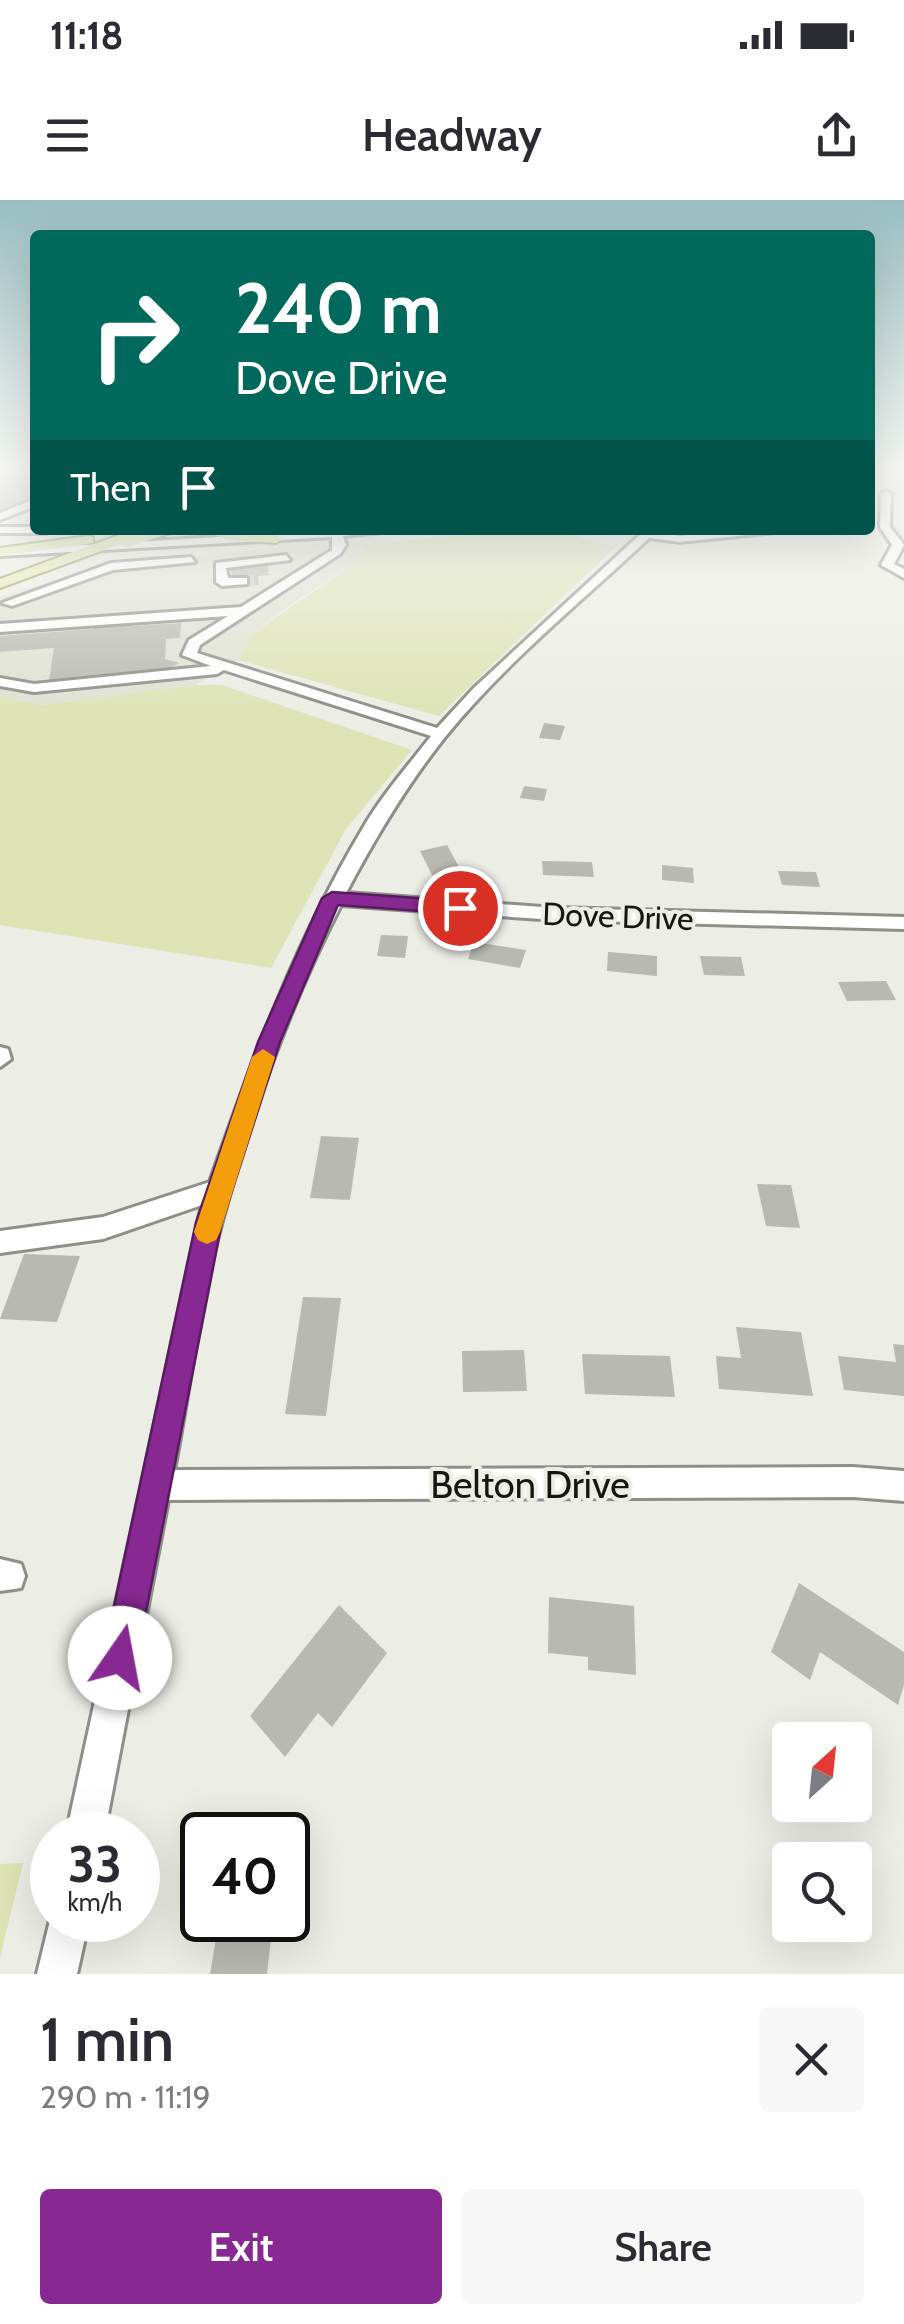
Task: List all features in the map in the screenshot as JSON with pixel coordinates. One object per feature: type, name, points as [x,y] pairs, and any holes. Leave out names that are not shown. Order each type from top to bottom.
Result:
[{"type":"main road","points":[[0,582],[94,551]]},
{"type":"main road","points":[[0,554],[16,565],[0,582]]},
{"type":"street","points":[[0,554],[77,551]]},
{"type":"street","points":[[285,551],[288,568],[269,579],[286,584]]},
{"type":"street","points":[[337,551],[194,642],[188,652],[192,658],[440,734]]},
{"type":"street","points":[[90,1812],[209,1222],[269,1042],[332,898],[380,814],[440,734],[480,691],[626,551]]},
{"type":"street","points":[[895,551],[887,564],[904,574]]},
{"type":"street","points":[[243,581],[222,582],[221,564],[286,558]]},
{"type":"street","points":[[8,603],[116,566],[191,560]]},
{"type":"street","points":[[0,628],[243,611]]},
{"type":"street","points":[[188,615],[184,633],[194,642]]},
{"type":"street","points":[[0,682],[34,688],[231,669]]},
{"type":"street","name":"Dove Drive","points":[[332,898],[556,914],[904,923]]},
{"type":"street","points":[[0,1242],[104,1228],[220,1190]]},
{"type":"street","name":"Belton Drive","points":[[156,1486],[853,1482],[904,1486]]},
{"type":"street","points":[[57,1974],[64,1942]]},
{"type":"shaded area","points":[[247,551],[363,551],[359,560],[249,636],[238,660],[195,685],[41,705],[0,697],[0,597],[106,564]]},
{"type":"green space","points":[[363,551],[611,551],[439,716],[238,660],[249,636],[359,560]]},
{"type":"green space","points":[[222,685],[412,750],[346,829],[271,968],[0,925],[0,697],[42,705]]},
{"type":"green space","points":[[23,1863],[0,1958],[0,1864]]},
{"type":"building","points":[[268,564],[269,575],[258,576],[259,585],[243,586],[242,577],[232,577],[231,566]]},
{"type":"building","points":[[133,622],[133,626],[181,623],[180,638],[166,639],[165,659],[179,663],[167,670],[49,681],[54,648],[0,652],[0,636]]},
{"type":"building","points":[[544,723],[565,726],[560,740],[539,738]]},
{"type":"building","points":[[524,786],[547,789],[544,801],[520,798]]},
{"type":"building","points":[[447,845],[460,869],[432,875],[420,851]]},
{"type":"building","points":[[542,861],[592,862],[594,877],[543,875]]},
{"type":"building","points":[[662,865],[693,868],[694,883],[662,880]]},
{"type":"building","points":[[778,871],[816,872],[820,887],[782,885]]},
{"type":"building","points":[[381,935],[408,936],[405,958],[377,956]]},
{"type":"building","points":[[474,942],[526,950],[520,968],[468,959]]},
{"type":"building","points":[[608,952],[657,956],[657,976],[607,971]]},
{"type":"building","points":[[700,956],[741,957],[745,976],[704,975]]},
{"type":"building","points":[[886,981],[896,1000],[847,1001],[838,982]]},
{"type":"building","points":[[321,1136],[359,1138],[350,1200],[310,1198]]},
{"type":"building","points":[[757,1184],[791,1185],[800,1228],[766,1226]]},
{"type":"building","points":[[24,1254],[80,1256],[57,1322],[0,1319]]},
{"type":"building","points":[[303,1297],[341,1298],[326,1416],[285,1414]]},
{"type":"building","points":[[736,1327],[801,1332],[813,1396],[719,1389],[716,1356],[741,1358]]},
{"type":"building","points":[[893,1344],[904,1345],[904,1396],[844,1390],[838,1356],[896,1362]]},
{"type":"building","points":[[524,1350],[527,1391],[463,1392],[462,1351]]},
{"type":"building","points":[[582,1354],[670,1356],[675,1397],[585,1394]]},
{"type":"building","points":[[799,1583],[904,1652],[904,1685],[898,1705],[820,1652],[810,1680],[771,1652]]},
{"type":"building","points":[[549,1597],[634,1606],[636,1675],[588,1670],[588,1657],[548,1653]]},
{"type":"building","points":[[339,1605],[387,1653],[332,1727],[318,1713],[285,1757],[250,1716]]},
{"type":"building","points":[[215,1942],[271,1942],[267,1974],[210,1974]]},
{"type":"tunnel","points":[[243,581],[258,580]]},
{"type":"slow traffic","points":[[207,1232],[263,1057]]},
{"type":"route","points":[[120,1658],[209,1222],[269,1042],[306,953],[332,898],[460,908]]}]
